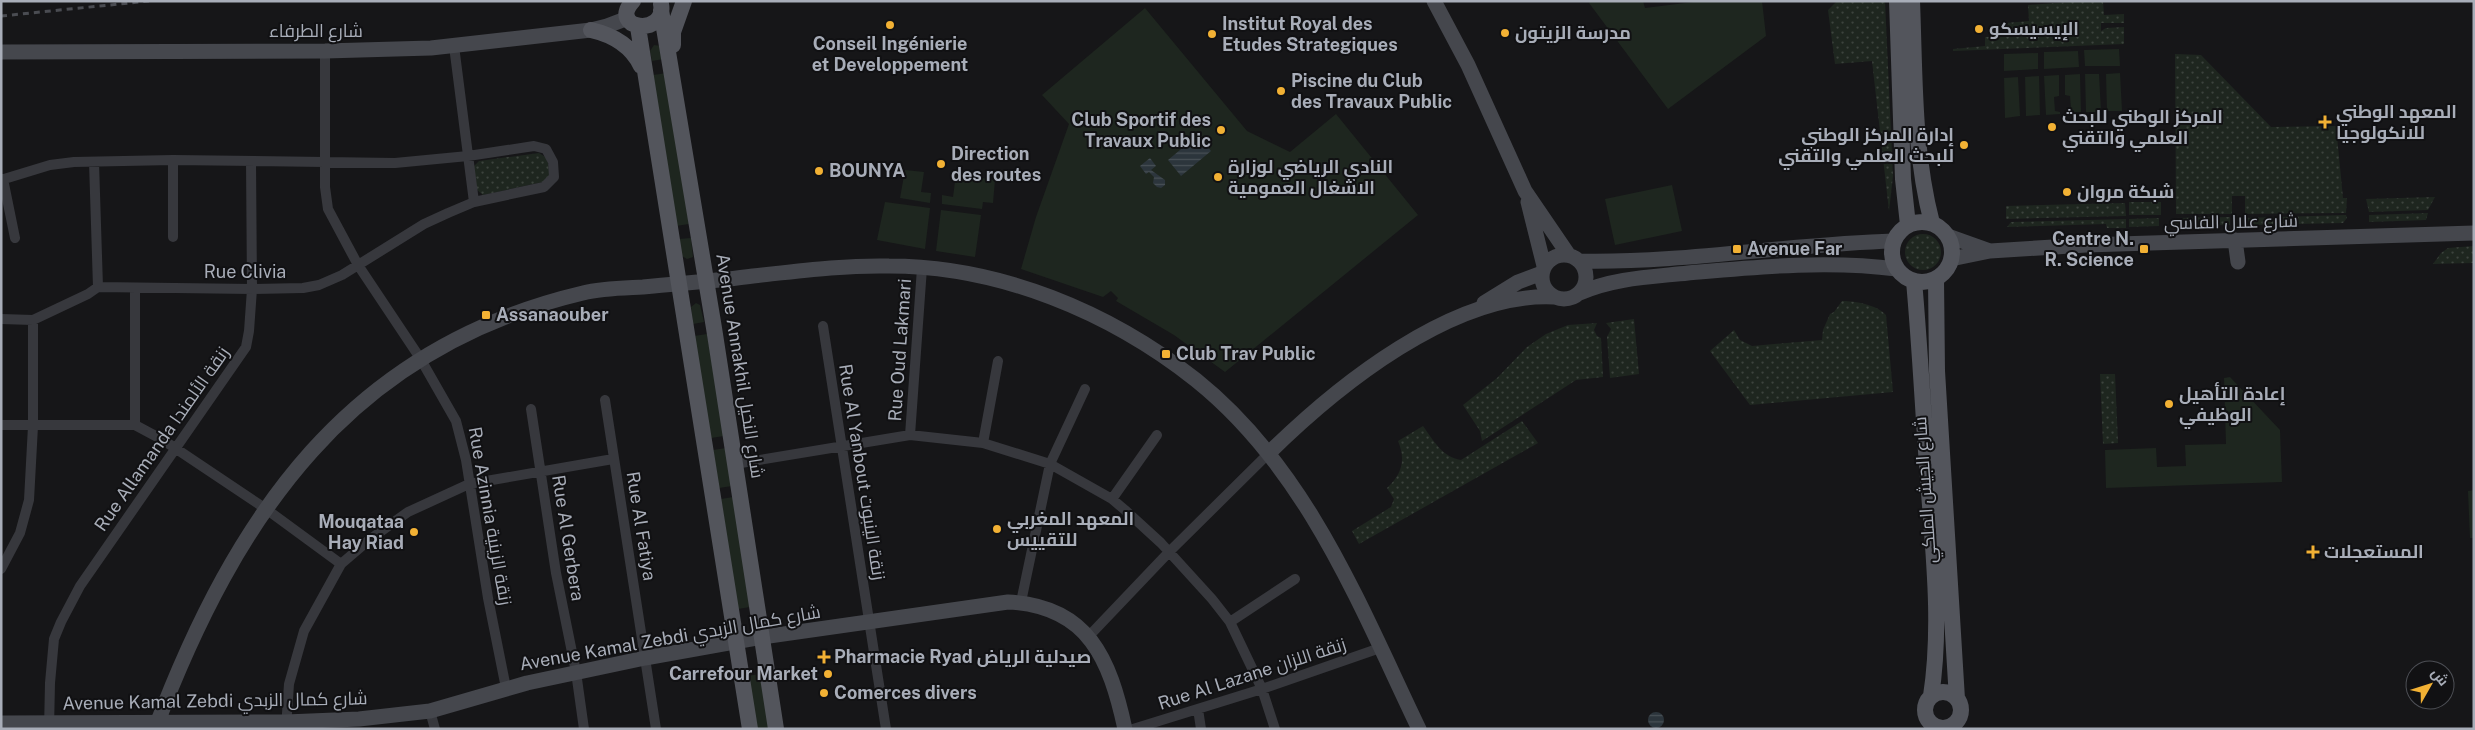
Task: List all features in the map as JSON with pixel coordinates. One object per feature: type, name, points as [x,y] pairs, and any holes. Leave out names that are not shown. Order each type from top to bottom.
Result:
[{"type":"main road","points":[[633,1],[627,11],[633,22],[644,72],[750,729]]},
{"type":"main road","points":[[672,67],[673,32],[684,1]]},
{"type":"main road","points":[[1897,1],[1902,150],[1908,224]]},
{"type":"main road","points":[[1912,1],[1918,148],[1932,223]]},
{"type":"main road","points":[[633,22],[645,26],[655,20],[660,4]]},
{"type":"main road","name":"Avenue Annakhil شارع النخيل","points":[[660,4],[672,67],[776,729]]},
{"type":"main road","points":[[591,30],[616,38],[627,46],[636,56],[644,72]]},
{"type":"main road","points":[[1920,221],[1932,223],[1948,236],[1951,244],[1951,259],[1943,274],[1936,279],[1921,282],[1914,281],[1897,269],[1892,260],[1893,241],[1896,234],[1908,224],[1920,221]]},
{"type":"main road","name":"شارع الجيش الملكي","points":[[1936,279],[1938,371],[1957,699]]},
{"type":"main road","name":"شارع الجيش الملكي","points":[[1914,281],[1924,397],[1934,586],[1935,664],[1931,696]]},
{"type":"main road","points":[[1949,692],[1957,699],[1961,713],[1956,726],[1938,728],[1932,724],[1925,712],[1931,696],[1949,692]]},
{"type":"street","points":[[1434,1],[1468,65],[1526,191],[1586,274],[1586,281],[1580,293]]},
{"type":"street","name":"شارع الطرفاء","points":[[1,52],[325,51],[454,46],[591,30],[633,22]]},
{"type":"street","points":[[454,46],[474,202]]},
{"type":"street","name":"Rue Azinnia زنقة الزينية","points":[[325,51],[325,187],[328,210],[358,266],[420,358],[456,421],[462,438],[488,598],[506,688]]},
{"type":"street","name":"Rue Clivia","points":[[2,179],[50,165],[94,162],[173,160],[387,163],[468,156],[538,146],[549,153],[555,169],[554,177],[544,187],[474,202],[424,224],[358,266],[318,285],[303,288],[252,289],[135,289],[98,287]]},
{"type":"street","points":[[173,160],[173,237]]},
{"type":"street","name":"Rue Allamanda زنقة الألمندا","points":[[49,726],[51,656],[61,622],[80,586],[246,347],[252,289],[251,161]]},
{"type":"street","points":[[1,319],[33,320],[88,294],[98,287],[94,162]]},
{"type":"street","points":[[2,179],[15,238]]},
{"type":"street","points":[[1526,191],[1543,270],[1544,287],[1554,297]]},
{"type":"street","name":"شارع علال الفاسي","points":[[1951,259],[1990,251],[2236,240],[2474,233]]},
{"type":"street","name":"شارع علال الفاسي","points":[[1948,236],[1990,251]]},
{"type":"street","points":[[2236,240],[2238,262]]},
{"type":"street","points":[[1477,309],[1504,289],[1543,270],[1554,256],[1574,258],[1725,255],[1859,242],[1893,241]]},
{"type":"street","points":[[1089,636],[1169,552],[1305,420],[1368,370],[1445,321],[1477,309],[1524,297],[1567,299],[1613,281],[1761,267],[1824,264],[1861,265],[1897,269]]},
{"type":"street","points":[[157,725],[202,618],[248,535],[289,477],[338,424],[394,375],[420,358],[480,328],[566,297],[590,291],[842,267],[922,268],[964,273],[1014,285],[1062,302],[1123,331],[1164,355],[1200,383],[1244,424],[1269,453],[1310,512],[1334,553],[1419,729]]},
{"type":"street","name":"Rue Oud Lakmari","points":[[910,435],[922,268]]},
{"type":"street","points":[[135,289],[135,424]]},
{"type":"street","points":[[1,569],[12,550],[26,517],[33,426],[33,320]]},
{"type":"street","name":"Rue Al Yanbout زنقة الينبوت","points":[[823,326],[886,729]]},
{"type":"street","points":[[983,443],[998,361]]},
{"type":"street","points":[[1021,602],[1050,464],[1085,389]]},
{"type":"street","name":"Rue Al Fatiya","points":[[605,400],[656,729]]},
{"type":"street","name":"Rue Al Gerbera","points":[[531,408],[556,573],[576,672],[584,729]]},
{"type":"street","points":[[1,425],[135,424],[266,509],[341,564]]},
{"type":"street","points":[[735,464],[910,435],[983,443],[1050,464],[1112,500],[1169,552],[1201,586],[1230,622],[1262,689],[1275,729]]},
{"type":"street","points":[[1112,500],[1157,435]]},
{"type":"street","points":[[286,725],[289,684],[304,632],[315,607],[341,564],[408,512],[470,484],[540,470],[613,459]]},
{"type":"street","points":[[1230,622],[1295,579]]},
{"type":"street","name":"Avenue Kamal Zebdi شارع كمال الزبدي","points":[[1,723],[49,726],[359,724],[430,711],[506,688],[576,672],[736,641],[868,623],[985,603],[1021,602],[1056,613],[1089,636],[1109,669],[1117,691],[1125,729]]},
{"type":"street","name":"Rue Al Lazane زنقة اللزان","points":[[1133,729],[1262,689],[1380,648]]},
{"type":"street","points":[[1198,709],[1201,729]]},
{"type":"street","points":[[430,711],[435,729]]},
{"type":"shaded area","points":[[1591,1],[1643,1],[1645,8],[1701,1],[1762,1],[1766,36],[1668,109],[1589,3]]},
{"type":"shaded area","points":[[1837,1],[1885,1],[1893,176],[1889,211],[1872,61],[1835,64],[1828,10]]},
{"type":"shaded area","points":[[2103,1],[2104,15],[2124,14],[2124,23],[2101,23],[2101,31],[2106,28],[2124,27],[2124,44],[1953,51],[1953,49],[1985,46],[1985,37],[2007,36],[2006,23],[2029,21],[2028,5]]},
{"type":"shaded area","name":"النادي الرياضي لوزارة الاشغال العمومية","points":[[1145,8],[1247,131],[1290,152],[1336,114],[1418,215],[1225,372],[1174,335],[1116,301],[1118,298],[1111,291],[1103,297],[1021,269],[1036,217],[1069,124],[1042,95]]},
{"type":"shaded area","points":[[654,45],[661,46],[664,59],[652,61],[650,51]]},
{"type":"shaded area","points":[[2119,49],[2120,66],[2085,66],[2084,50]]},
{"type":"shaded area","points":[[2078,51],[2079,67],[2044,69],[2044,52]]},
{"type":"shaded area","points":[[2038,53],[2038,69],[2004,71],[2004,54]]},
{"type":"shaded area","points":[[2175,54],[2201,55],[2271,127],[2336,126],[2343,198],[2347,198],[2346,213],[2245,214],[2245,196],[2232,196],[2232,214],[2176,214]]},
{"type":"shaded area","points":[[667,73],[689,224],[676,226],[653,75]]},
{"type":"shaded area","points":[[2120,73],[2122,111],[2107,111],[2106,74]]},
{"type":"shaded area","points":[[2080,74],[2081,112],[2067,113],[2066,111],[2071,110],[2070,96],[2065,95],[2065,75]]},
{"type":"shaded area","points":[[2085,74],[2099,74],[2101,112],[2086,112]]},
{"type":"shaded area","points":[[2059,75],[2059,96],[2054,97],[2055,111],[2060,112],[2060,114],[2046,115],[2044,76]]},
{"type":"shaded area","points":[[2039,76],[2040,115],[2026,116],[2025,77]]},
{"type":"shaded area","points":[[2018,77],[2020,116],[2005,118],[2004,78]]},
{"type":"shaded area","points":[[1198,135],[1211,151],[1181,176],[1168,160]]},
{"type":"shaded area","points":[[539,153],[547,158],[550,175],[543,182],[483,195],[476,189],[473,167],[479,161]]},
{"type":"shaded area","points":[[1150,158],[1156,166],[1151,170],[1165,180],[1165,185],[1161,188],[1153,183],[1154,177],[1149,172],[1146,174],[1140,166]]},
{"type":"shaded area","points":[[905,170],[924,172],[921,192],[931,193],[930,203],[900,198]]},
{"type":"shaded area","points":[[956,174],[995,180],[993,203],[983,202],[982,209],[942,204],[942,195],[953,197]]},
{"type":"shaded area","points":[[1672,185],[1682,231],[1615,245],[1605,199]]},
{"type":"shaded area","points":[[2435,197],[2428,210],[2369,212],[2366,199]]},
{"type":"shaded area","points":[[885,202],[930,208],[925,249],[877,240]]},
{"type":"shaded area","points":[[2129,202],[2161,202],[2161,215],[2129,215]]},
{"type":"shaded area","points":[[2125,203],[2126,216],[2006,219],[2006,206]]},
{"type":"shaded area","points":[[941,210],[981,215],[975,257],[936,251]]},
{"type":"shaded area","points":[[2428,213],[2426,220],[2369,222],[2369,215]]},
{"type":"shaded area","points":[[2346,215],[2347,218],[2343,223],[2251,225],[2245,218]]},
{"type":"shaded area","points":[[2230,217],[2230,225],[2175,226],[2174,222],[2176,218]]},
{"type":"shaded area","points":[[2159,218],[2159,226],[2129,227],[2129,219]]},
{"type":"shaded area","points":[[2126,219],[2126,228],[2107,228],[2106,224],[2007,227],[2011,222]]},
{"type":"shaded area","points":[[1923,234],[1936,239],[1941,252],[1936,265],[1923,270],[1910,265],[1905,252],[1910,239]]},
{"type":"shaded area","points":[[691,238],[693,257],[687,259],[682,256],[679,239]]},
{"type":"shaded area","points":[[2474,246],[2474,263],[2433,264],[2441,253],[2448,248]]},
{"type":"shaded area","points":[[1842,301],[1866,304],[1886,315],[1893,392],[1750,405],[1710,351],[1734,330],[1740,340],[1752,346],[1822,340],[1823,330],[1830,314],[1834,312]]},
{"type":"shaded area","points":[[696,303],[700,305],[704,322],[693,324],[691,307]]},
{"type":"shaded area","points":[[1634,319],[1639,374],[1610,378],[1607,337],[1611,329],[1606,323]]},
{"type":"shaded area","points":[[1597,323],[1594,330],[1597,336],[1601,338],[1603,377],[1576,380],[1482,441],[1480,431],[1463,405],[1497,378],[1527,347],[1546,334],[1568,325]]},
{"type":"shaded area","points":[[707,334],[724,436],[711,438],[694,336]]},
{"type":"shaded area","points":[[2100,374],[2115,374],[2118,443],[2103,444]]},
{"type":"shaded area","points":[[2230,377],[2280,430],[2282,482],[2106,488],[2105,450],[2156,448],[2157,467],[2186,466],[2185,445],[2226,444],[2224,378]]},
{"type":"shaded area","points":[[1522,421],[1538,443],[1359,544],[1352,531],[1391,507],[1394,499],[1387,488],[1399,472],[1402,461],[1398,441],[1423,426],[1444,452],[1461,460]]},
{"type":"shaded area","points":[[726,448],[732,486],[719,488],[713,450]]},
{"type":"shaded area","points":[[2474,490],[2474,538],[2470,538],[2468,491]]},
{"type":"shaded area","points":[[733,497],[750,607],[738,609],[721,499]]},
{"type":"shaded area","points":[[760,674],[769,729],[756,729],[747,676]]},
{"type":"shaded area","points":[[1653,712],[1659,712],[1664,717],[1662,726],[1653,728],[1648,723],[1648,717]]},
{"type":"railway","points":[[1,16],[149,1]]},
{"type":"place","name":"Conseil Ingénierie et Developpement","points":[[890,25]]},
{"type":"place","name":"اﻹيسيسكو","points":[[1979,29]]},
{"type":"place","name":"مدرسة الزيتون","points":[[1505,33]]},
{"type":"place","name":"Institut Royal des Etudes Strategiques","points":[[1212,34]]},
{"type":"place","name":"Piscine du Club des Travaux Public","points":[[1281,91]]},
{"type":"place","name":"المعهد الوطني للانكولوجيا","points":[[2325,122]]},
{"type":"place","name":"المركز الوطني للبحث العلمي والتقني","points":[[2052,127]]},
{"type":"place","name":"Club Sportif des Travaux Public","points":[[1221,130]]},
{"type":"place","name":"إدارة المركز الوطني للبحث العلمي والتقني","points":[[1964,145]]},
{"type":"place","name":"Direction des routes","points":[[941,164]]},
{"type":"place","name":"BOUNYA","points":[[819,171]]},
{"type":"place","name":"النادي الرياضي لوزارة الاشغال العمومية","points":[[1218,177]]},
{"type":"place","name":"شبكة مروان","points":[[2067,192]]},
{"type":"place","name":"Avenue Far","points":[[1737,249]]},
{"type":"place","name":"Centre N. R. Science","points":[[2144,249]]},
{"type":"place","name":"Assanaouber","points":[[486,315]]},
{"type":"place","name":"Club Trav Public","points":[[1166,354]]},
{"type":"place","name":"إعادة التأهيل الوظيفي","points":[[2169,404]]},
{"type":"place","name":"المعهد المغربي للتقييس","points":[[997,529]]},
{"type":"place","name":"Mouqataa Hay Riad","points":[[414,532]]},
{"type":"place","name":"المستعجلات","points":[[2313,552]]},
{"type":"place","name":"Pharmacie Ryad صيدلية الرياض","points":[[824,657]]},
{"type":"place","name":"Carrefour Market","points":[[828,674]]},
{"type":"place","name":"Comerces divers","points":[[824,693]]}]
